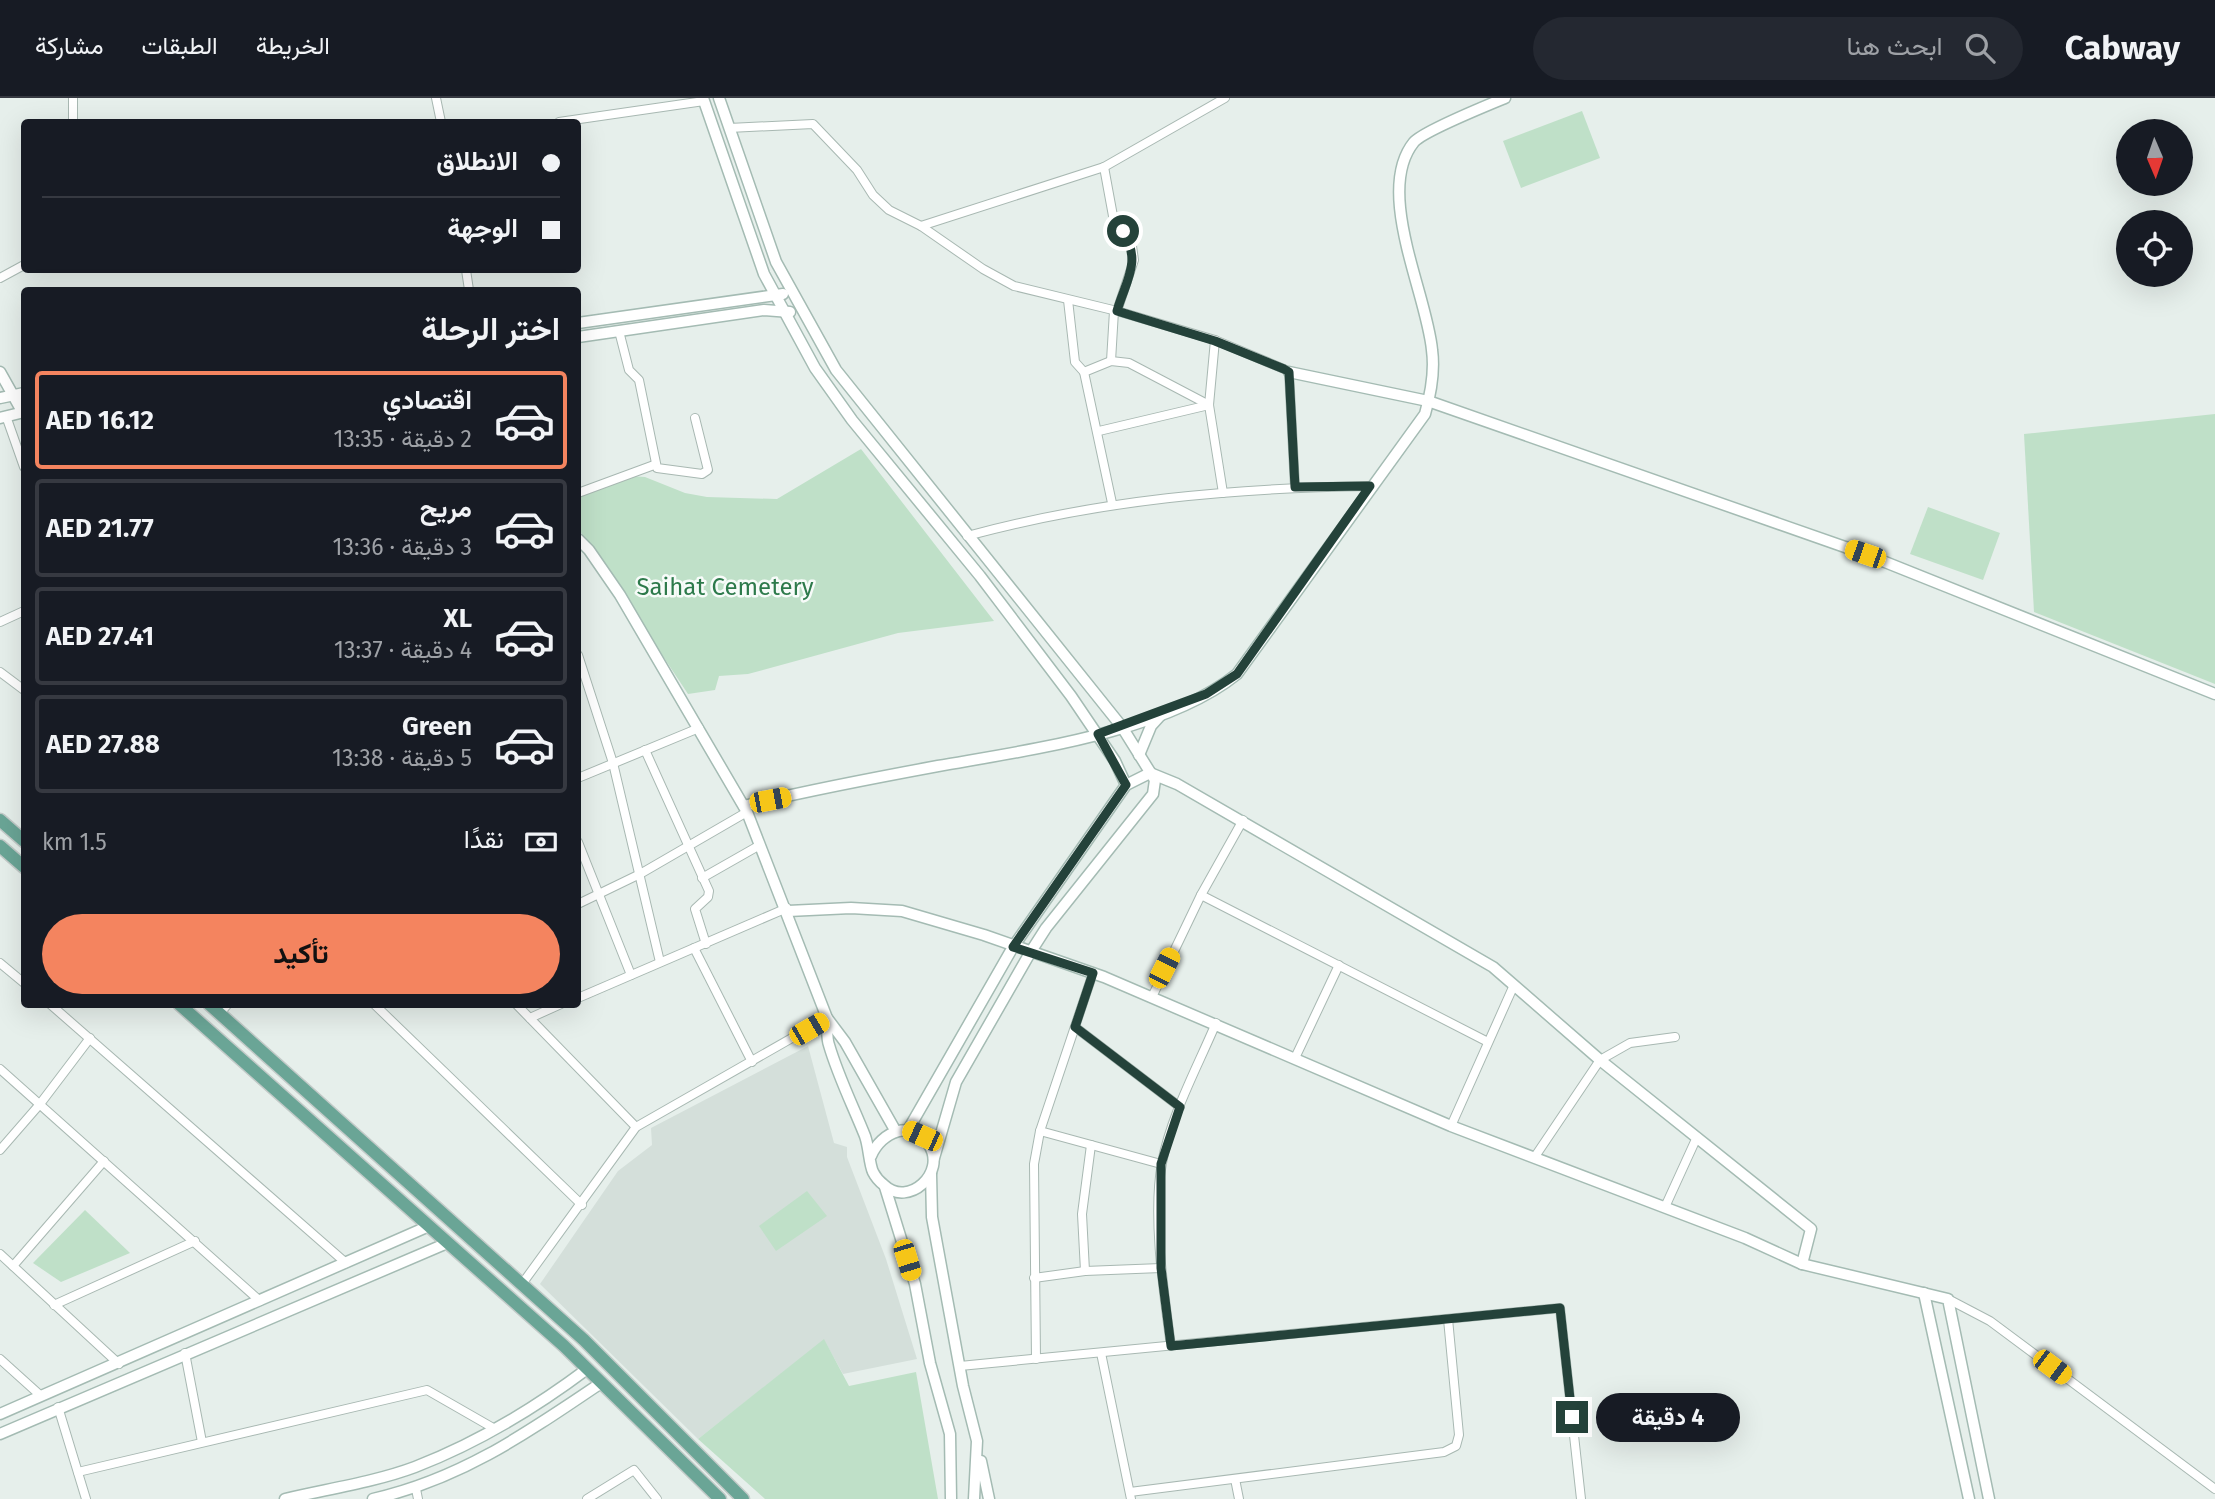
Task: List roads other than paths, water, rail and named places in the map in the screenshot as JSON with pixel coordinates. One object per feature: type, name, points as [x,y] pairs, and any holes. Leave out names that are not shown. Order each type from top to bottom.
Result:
[{"type":"main road","points":[[719,98],[776,262],[836,370],[1122,727],[1155,780],[1153,794],[1046,928],[1030,953],[956,1082],[934,1158],[931,1174],[932,1217],[989,1499]]},
{"type":"main road","points":[[746,809],[1098,734],[1219,689],[1237,674],[1370,486],[1425,414],[1432,386],[1432,350],[1398,191],[1404,162],[1415,141],[1506,98]]},
{"type":"main road","points":[[704,99],[764,274],[815,368],[852,420],[980,576],[1098,734],[1126,785]]},
{"type":"main road","points":[[581,323],[793,292]]},
{"type":"main road","points":[[581,337],[764,310],[804,312]]},
{"type":"main road","points":[[0,372],[19,394],[0,400],[3,417],[21,414]]},
{"type":"main road","points":[[1289,372],[1428,401],[1865,554],[2215,694]]},
{"type":"main road","points":[[581,542],[620,595],[746,809],[827,1018],[845,1042],[895,1130]]},
{"type":"main road","points":[[1139,755],[1151,726],[1163,712]]},
{"type":"main road","points":[[908,1130],[1013,947],[1126,785],[1150,773]]},
{"type":"main road","points":[[1150,773],[1243,820],[1493,967],[1600,1060],[1811,1229],[1802,1264]]},
{"type":"main road","points":[[0,820],[21,838]]},
{"type":"main road","points":[[1,848],[21,865]]},
{"type":"main road","points":[[787,909],[851,908],[902,911],[1093,973],[1216,1023],[1451,1126],[1745,1238],[1802,1264],[1948,1299],[1989,1499]]},
{"type":"main road","points":[[184,1008],[587,1369],[720,1499]]},
{"type":"main road","points":[[220,1008],[584,1340],[743,1499]]},
{"type":"main road","points":[[827,1018],[828,1043],[872,1156],[873,1172],[885,1187],[915,1284],[930,1363],[950,1434],[951,1499]]},
{"type":"main road","points":[[872,1156],[877,1142],[895,1130],[908,1130],[922,1136],[931,1147],[934,1158]]},
{"type":"main road","points":[[885,1187],[902,1192],[917,1189],[931,1174]]},
{"type":"main road","points":[[0,1414],[429,1226]]},
{"type":"main road","points":[[0,1434],[445,1244]]},
{"type":"main road","points":[[1924,1293],[1969,1499]]},
{"type":"main road","points":[[285,1499],[414,1467],[495,1429],[555,1393],[587,1369]]},
{"type":"main road","points":[[373,1499],[417,1494],[516,1440],[601,1383]]},
{"type":"main road","points":[[974,1499],[977,1441]]},
{"type":"street","points":[[73,98],[73,119]]},
{"type":"street","points":[[436,98],[440,119]]},
{"type":"street","points":[[921,226],[1104,167],[1225,98]]},
{"type":"street","points":[[578,119],[704,99]]},
{"type":"street","points":[[729,128],[813,124],[857,170],[873,195],[889,210],[921,226],[983,269],[1014,286],[1115,311],[1215,341],[1289,372],[1295,487]]},
{"type":"street","points":[[1104,167],[1113,216],[1132,246],[1134,260],[1115,311],[1111,361]]},
{"type":"street","points":[[0,278],[21,267]]},
{"type":"street","points":[[1068,300],[1075,362],[1084,372],[1099,431],[1112,503]]},
{"type":"street","points":[[619,331],[629,370],[639,380],[654,465],[661,470],[706,472],[708,466],[695,418]]},
{"type":"street","points":[[1215,341],[1209,405],[1223,493]]},
{"type":"street","points":[[1084,372],[1111,361],[1129,363],[1209,405]]},
{"type":"street","points":[[1099,431],[1209,405]]},
{"type":"street","points":[[3,417],[21,460]]},
{"type":"street","points":[[581,493],[654,465]]},
{"type":"street","points":[[967,536],[1037,517],[1112,503],[1295,487],[1370,486]]},
{"type":"street","points":[[0,622],[21,612]]},
{"type":"street","points":[[0,672],[21,687]]},
{"type":"street","points":[[581,672],[614,763],[660,962]]},
{"type":"street","points":[[581,777],[699,728]]},
{"type":"street","points":[[645,750],[710,895],[698,905],[695,912],[706,944]]},
{"type":"street","points":[[581,903],[688,848],[746,809]]},
{"type":"street","points":[[1153,997],[1201,895],[1243,820]]},
{"type":"street","points":[[702,878],[760,845]]},
{"type":"street","points":[[581,849],[631,975]]},
{"type":"street","points":[[1201,895],[1486,1041]]},
{"type":"street","points":[[581,996],[787,909]]},
{"type":"street","points":[[694,948],[752,1062]]},
{"type":"street","points":[[0,963],[21,980]]},
{"type":"street","points":[[1295,1058],[1339,965]]},
{"type":"street","points":[[1035,1359],[1034,1164],[1040,1131],[1093,973]]},
{"type":"street","points":[[1451,1126],[1486,1041],[1514,985]]},
{"type":"street","points":[[55,1008],[346,1263]]},
{"type":"street","points":[[378,1008],[582,1205]]},
{"type":"street","points":[[520,1008],[636,1128]]},
{"type":"street","points":[[530,1018],[552,1008]]},
{"type":"street","points":[[522,1284],[636,1128],[827,1018]]},
{"type":"street","points":[[1171,1346],[1161,1268],[1161,1164],[1180,1107],[1216,1023]]},
{"type":"street","points":[[1075,1027],[1180,1107]]},
{"type":"street","points":[[1534,1157],[1600,1060],[1630,1043],[1675,1037]]},
{"type":"street","points":[[0,1150],[40,1104],[90,1038]]},
{"type":"street","points":[[0,1069],[260,1301]]},
{"type":"street","points":[[1040,1131],[1161,1164]]},
{"type":"street","points":[[1665,1207],[1697,1138]]},
{"type":"street","points":[[1085,1271],[1082,1214],[1091,1145]]},
{"type":"street","points":[[13,1266],[104,1161]]},
{"type":"street","points":[[54,1305],[195,1241]]},
{"type":"street","points":[[0,1254],[119,1363]]},
{"type":"street","points":[[1034,1278],[1085,1271],[1161,1268]]},
{"type":"street","points":[[1948,1299],[1990,1321],[2215,1489]]},
{"type":"street","points":[[960,1366],[1560,1308],[1581,1499]]},
{"type":"street","points":[[1101,1353],[1130,1496],[1235,1479],[1444,1452],[1456,1446],[1459,1435],[1448,1319]]},
{"type":"street","points":[[185,1353],[202,1442]]},
{"type":"street","points":[[0,1359],[41,1396]]},
{"type":"street","points":[[78,1472],[427,1390],[495,1429]]},
{"type":"street","points":[[58,1407],[86,1499]]},
{"type":"street","points":[[587,1499],[634,1470],[657,1499]]},
{"type":"street","points":[[1235,1479],[1239,1499]]},
{"type":"park label","name":"Saihat Cemetery","points":[[725,587]]}]
